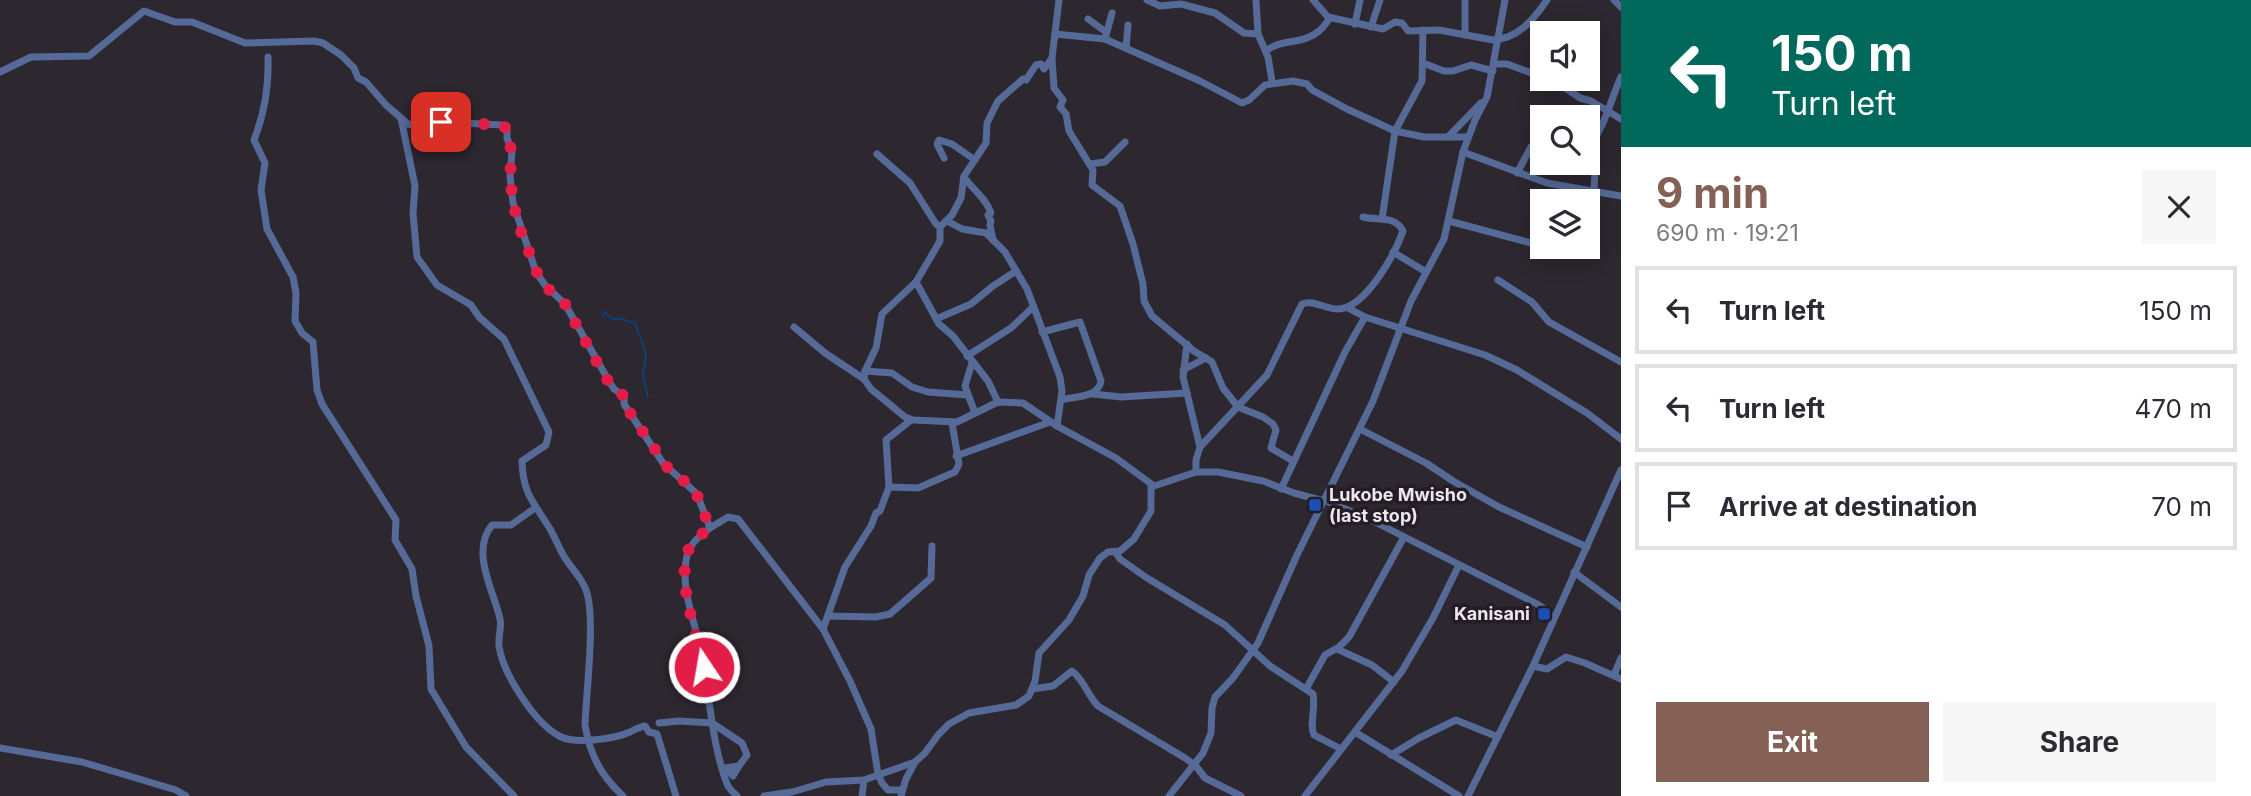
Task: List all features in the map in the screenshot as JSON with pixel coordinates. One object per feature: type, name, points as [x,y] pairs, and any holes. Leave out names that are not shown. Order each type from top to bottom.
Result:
[{"type":"street","points":[[1059,0],[1052,58],[1054,88],[1063,100],[1060,107],[1066,114],[1068,129],[1093,170],[1092,185],[1120,206],[1128,225],[1147,308],[1154,318],[1212,362],[1223,388],[1238,407],[1273,424],[1276,428],[1271,447],[1293,461]]},
{"type":"street","points":[[1147,0],[1160,6],[1181,4],[1215,13],[1244,33],[1258,34]]},
{"type":"street","points":[[1255,0],[1258,34],[1266,51],[1272,81]]},
{"type":"street","points":[[1313,0],[1326,16],[1355,24],[1383,29],[1395,22],[1402,23],[1408,31],[1439,30],[1499,40],[1528,25],[1547,0]]},
{"type":"street","points":[[1355,24],[1360,0]]},
{"type":"street","points":[[1371,27],[1380,0]]},
{"type":"street","points":[[1465,0],[1465,35]]},
{"type":"street","points":[[1169,796],[1195,765],[1211,733],[1215,696],[1252,652],[1360,429],[1400,328],[1444,239],[1463,152],[1487,97],[1505,0]]},
{"type":"street","points":[[1614,0],[1621,7]]},
{"type":"street","points":[[0,72],[31,57],[89,56],[144,11],[175,22],[192,22],[245,43],[323,43],[347,61],[358,78],[366,82],[386,106],[415,127],[441,122],[502,125],[507,129],[512,151],[510,176],[513,203],[538,275],[565,304],[598,366],[614,389],[624,396],[624,404],[659,457],[671,472],[695,490],[710,528]]},
{"type":"street","points":[[1105,35],[1112,13]]},
{"type":"street","points":[[1266,51],[1278,43],[1298,41],[1315,34],[1330,18]]},
{"type":"street","points":[[1088,19],[1105,35],[1126,48],[1242,103],[1265,85],[1293,81],[1307,85],[1347,109],[1395,131],[1415,136],[1468,137]]},
{"type":"street","points":[[1126,48],[1128,25]]},
{"type":"street","points":[[1382,219],[1395,131],[1421,84],[1423,30]]},
{"type":"street","points":[[1055,34],[1105,35]]},
{"type":"street","points":[[268,57],[269,80],[264,115],[254,140],[265,163],[261,190],[267,229],[293,277],[296,293],[295,321],[302,333],[313,342],[318,393],[327,414],[362,464],[396,521],[395,540],[412,569],[429,646],[431,689],[466,747],[514,796]]},
{"type":"street","points":[[865,375],[877,344],[882,314],[916,282],[940,241],[940,227],[947,221],[961,198],[964,176],[986,143],[988,123],[998,101],[1015,84],[1026,80],[1036,65],[1041,64],[1044,69],[1052,58]]},
{"type":"street","points":[[1423,63],[1450,71],[1471,65],[1494,67],[1507,64],[1530,73]]},
{"type":"street","points":[[1600,129],[1621,77]]},
{"type":"street","points":[[1572,91],[1621,119]]},
{"type":"street","points":[[1447,138],[1487,97]]},
{"type":"street","points":[[401,117],[415,186],[413,212],[417,257],[437,285],[471,305],[479,317],[504,339],[549,432],[546,445],[522,461],[523,484],[587,594],[589,633],[585,725],[600,771],[623,796]]},
{"type":"street","points":[[944,158],[937,144],[939,140],[952,144],[975,160]]},
{"type":"street","points":[[1090,164],[1105,162],[1125,142]]},
{"type":"street","points":[[1517,173],[1530,150]]},
{"type":"street","points":[[1463,152],[1547,183],[1587,189]]},
{"type":"street","points":[[877,154],[910,183],[940,227]]},
{"type":"street","points":[[964,176],[972,189],[988,204],[993,241]]},
{"type":"street","points":[[1600,191],[1621,195]]},
{"type":"street","points":[[1196,472],[1200,447],[1271,368],[1302,304],[1309,302],[1329,309],[1348,307],[1362,297],[1393,252],[1402,229],[1393,220],[1363,217]]},
{"type":"street","points":[[947,221],[962,229],[986,233],[1005,252],[1016,271],[1060,377],[1061,400],[1053,424]]},
{"type":"street","points":[[1449,221],[1530,242]]},
{"type":"street","points":[[1393,252],[1426,272]]},
{"type":"street","points":[[936,319],[968,306],[1016,271]]},
{"type":"street","points":[[1499,280],[1532,302],[1549,322],[1621,362]]},
{"type":"street","points":[[916,282],[936,319],[953,336],[988,381],[999,402]]},
{"type":"street","points":[[975,412],[965,386],[970,359],[1011,328],[1033,307]]},
{"type":"street","points":[[1348,307],[1365,317],[1485,355],[1517,370],[1587,413],[1621,439]]},
{"type":"street","points":[[1281,489],[1345,352],[1365,317]]},
{"type":"street","points":[[1042,332],[1080,322],[1093,354],[1104,395]]},
{"type":"street","points":[[794,327],[825,353],[865,375],[878,396],[911,420],[952,423],[962,421],[999,402],[1023,403],[1053,424],[1107,452],[1151,485],[1161,485],[1196,472],[1241,475],[1324,501],[1404,537],[1544,607],[1552,620]]},
{"type":"street","points":[[1188,344],[1183,370],[1200,447]]},
{"type":"street","points":[[1183,370],[1206,358]]},
{"type":"street","points":[[865,375],[892,373],[912,387],[928,392],[968,396]]},
{"type":"street","points":[[1093,394],[1100,386]]},
{"type":"street","points":[[1061,400],[1093,394],[1147,397],[1187,393]]},
{"type":"street","points":[[823,629],[845,567],[871,526],[876,513],[880,511],[889,487],[886,440],[911,420]]},
{"type":"street","points":[[889,487],[915,489],[955,472],[959,465],[952,423]]},
{"type":"street","points":[[956,456],[1053,424]]},
{"type":"street","points":[[1360,429],[1426,463],[1499,507],[1587,547]]},
{"type":"street","points":[[1468,796],[1532,666],[1621,470]]},
{"type":"street","points":[[737,796],[727,783],[712,723],[685,573],[690,547],[710,528],[728,517],[738,519],[823,629],[872,732],[878,774],[886,789],[901,793],[915,762],[949,724],[969,713],[1016,705],[1029,696],[1040,651],[1069,621],[1083,596],[1089,575],[1100,558],[1108,552],[1116,553],[1134,539],[1150,513],[1151,485]]},
{"type":"street","points":[[536,508],[511,525],[492,525],[486,535],[483,557],[500,621],[499,645],[510,677],[542,724],[565,738],[611,737],[645,726],[649,732],[657,734],[676,796]]},
{"type":"street","points":[[1307,689],[1325,655],[1337,649],[1349,637],[1404,537]]},
{"type":"street","points":[[828,616],[876,617],[893,613],[905,599],[931,578],[932,546]]},
{"type":"street","points":[[1116,553],[1141,574],[1221,622],[1252,652],[1307,689],[1312,694],[1315,708],[1311,728],[1314,736],[1341,749]]},
{"type":"street","points":[[1305,796],[1394,682],[1433,618],[1459,565]]},
{"type":"street","points":[[1574,572],[1621,607]]},
{"type":"street","points":[[1337,649],[1372,665],[1394,682]]},
{"type":"street","points":[[1532,666],[1547,669],[1566,657],[1617,677],[1621,657]]},
{"type":"street","points":[[1032,689],[1053,686],[1072,671],[1083,681],[1090,699],[1098,706],[1195,765],[1205,778],[1241,796]]},
{"type":"street","points":[[1391,755],[1456,720],[1498,737]]},
{"type":"street","points":[[659,723],[712,723],[742,743],[747,755],[740,766]]},
{"type":"street","points":[[1355,732],[1459,796]]},
{"type":"street","points":[[0,748],[64,758],[105,768],[176,790],[186,796]]},
{"type":"street","points":[[769,795],[826,782],[864,780],[915,762]]},
{"type":"street","points":[[862,796],[864,780]]},
{"type":"waterway","points":[[603,316],[605,311],[613,319],[624,318],[635,323],[646,354],[643,376],[648,397]]},
{"type":"place","name":"Lukobe Mwisho (last stop)","points":[[1315,505]]},
{"type":"place","name":"Kanisani","points":[[1544,614]]},
{"type":"route","points":[[441,122],[502,125],[507,129],[512,151],[510,176],[513,203],[538,275],[565,304],[598,366],[614,389],[624,396],[624,404],[659,457],[671,472],[695,490],[699,497],[710,528],[690,547],[685,573],[688,599],[704,667]]}]
